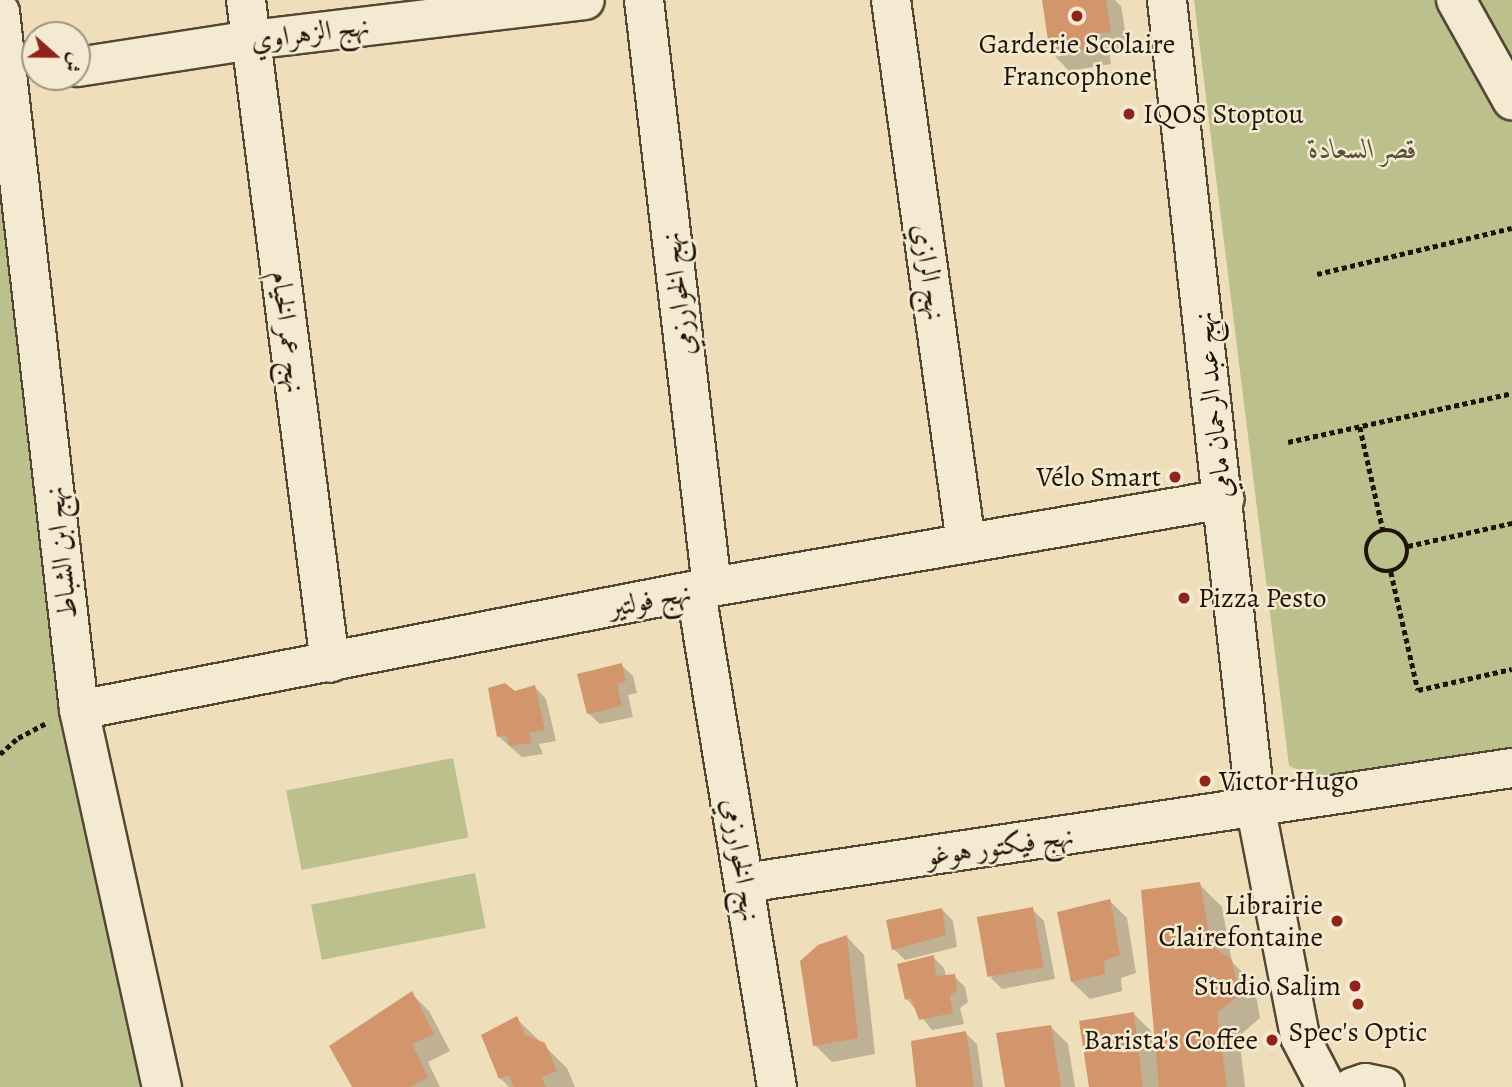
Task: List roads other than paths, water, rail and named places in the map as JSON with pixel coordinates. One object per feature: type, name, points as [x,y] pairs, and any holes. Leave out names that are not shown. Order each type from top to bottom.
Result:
[{"type":"street","name":"نهج عمر الخيام","points":[[246,0],[330,663]]},
{"type":"street","name":"نهج الزهراوي","points":[[91,65],[251,40],[585,0]]},
{"type":"street","name":"نهج الخوارزمي","points":[[644,0],[704,589],[777,1087]]},
{"type":"street","name":"نهج الرازي","points":[[891,0],[966,543]]},
{"type":"street","name":"نهج عبد الرحمان مامي","points":[[1167,0],[1224,499],[1255,810],[1300,1037],[1326,1087]]},
{"type":"street","points":[[1456,0],[1512,100]]},
{"type":"street","name":"نهج ابن الشباط","points":[[0,12],[21,73]]},
{"type":"street","name":"نهج ابن الشباط","points":[[23,91],[79,710],[162,1087]]},
{"type":"street","name":"نهج فولتير","points":[[79,710],[704,589],[1224,499]]},
{"type":"street","name":"نهج فيكتور هوغو","points":[[745,883],[1255,810],[1512,768]]},
{"type":"street","points":[[1353,1087],[1385,1087]]},
{"type":"place","name":"Garderie Scolaire Francophone","points":[[1077,16]]},
{"type":"place","name":"IQOS Stoptou","points":[[1129,114]]},
{"type":"place","name":"Vélo Smart","points":[[1175,477]]},
{"type":"place","name":"Pizza Pesto","points":[[1184,598]]},
{"type":"place","name":"Victor Hugo","points":[[1205,781]]},
{"type":"place","name":"Librairie Clairefontaine","points":[[1337,921]]},
{"type":"place","name":"Studio Salim","points":[[1355,986]]},
{"type":"place","name":"Spec's Optic","points":[[1358,1004]]},
{"type":"place","name":"Barista's Coffee","points":[[1272,1040]]},
{"type":"park label","name":"قصر السعادة","points":[[1363,149]]}]
